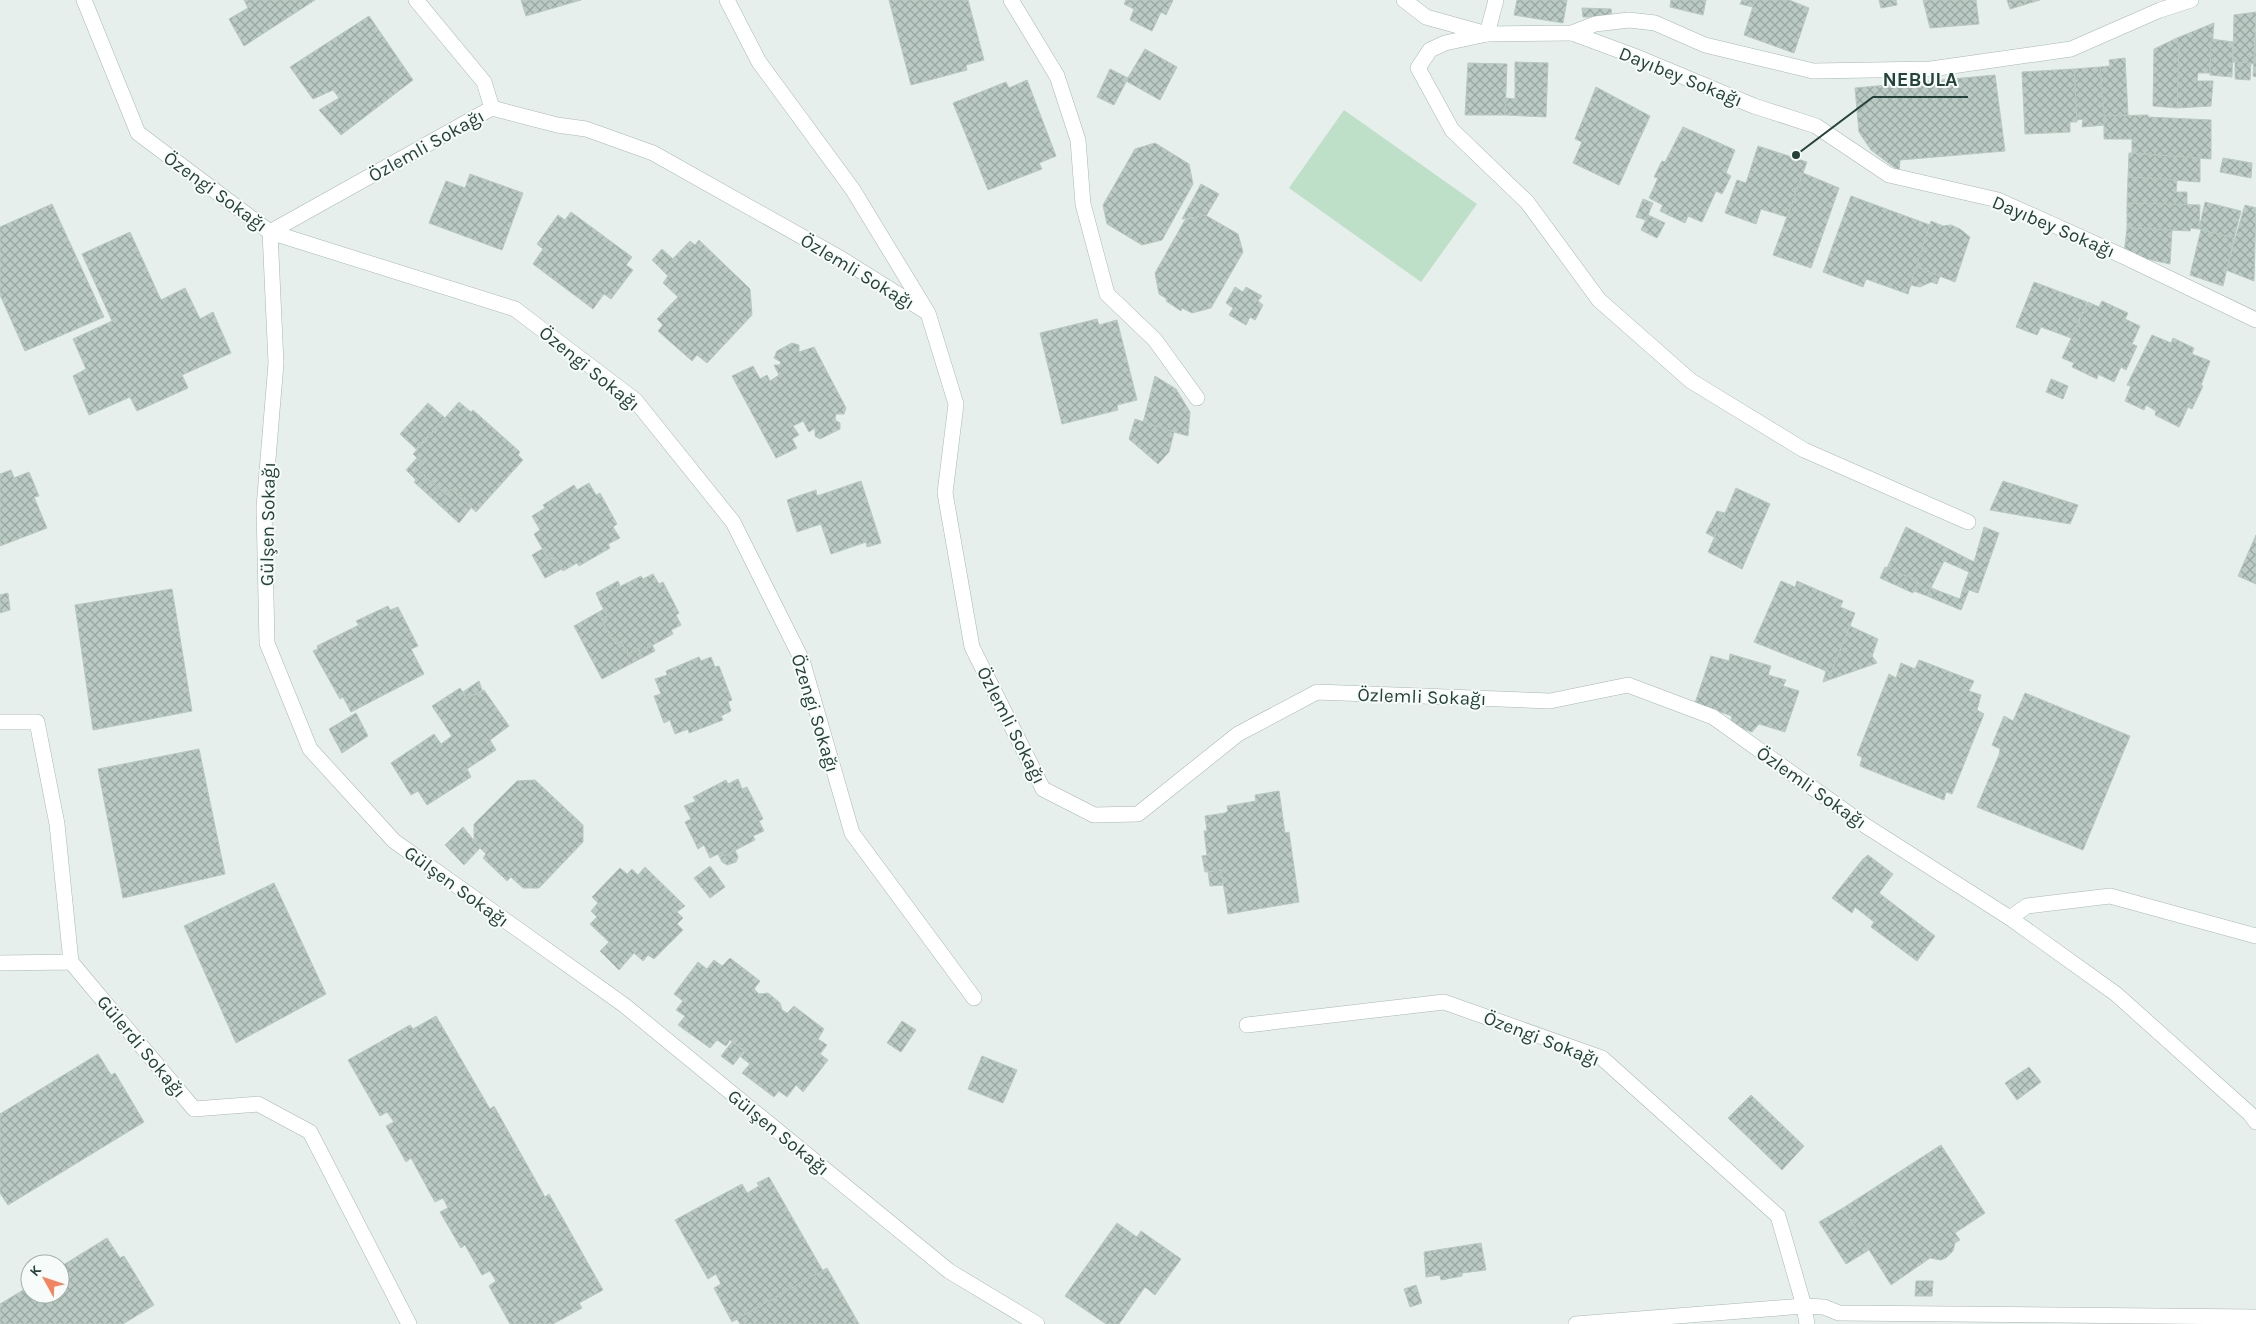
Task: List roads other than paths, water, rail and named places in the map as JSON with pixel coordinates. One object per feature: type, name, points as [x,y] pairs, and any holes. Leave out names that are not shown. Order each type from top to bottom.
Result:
[{"type":"street","name":"Özengi Sokağı","points":[[84,0],[138,133],[270,232],[515,309],[635,400],[733,522],[802,660],[852,833],[974,998]]},
{"type":"street","points":[[416,0],[484,82],[492,108]]},
{"type":"street","points":[[727,0],[759,62],[853,190],[928,313]]},
{"type":"street","points":[[1011,0],[1057,76],[1078,140],[1083,204],[1107,294],[1155,340],[1196,398]]},
{"type":"street","points":[[1404,0],[1426,16],[1487,34]]},
{"type":"street","points":[[1487,34],[1496,0]]},
{"type":"street","points":[[1968,522],[1804,450],[1691,381],[1599,300],[1527,202],[1452,130],[1418,68],[1430,50],[1445,43],[1487,34],[1572,33],[1595,24],[1629,20],[1655,23],[1705,45],[1812,71],[1930,69],[2071,49],[2160,10],[2191,0]]},
{"type":"street","name":"Dayıbey Sokağı","points":[[1572,33],[1634,56],[1754,106],[1816,126],[1889,175],[1998,200],[2127,258],[2256,320]]},
{"type":"street","name":"Özlemli Sokağı","points":[[270,232],[492,108],[557,125],[586,129],[652,153],[840,258],[928,313],[956,404],[945,493],[972,647],[1043,789],[1094,815],[1138,814],[1238,734],[1317,692],[1550,701],[1628,685],[1713,717],[1866,826],[2010,918],[2116,994],[2250,1114],[2256,1122]]},
{"type":"street","name":"Gülşen Sokağı","points":[[270,232],[276,363],[264,507],[267,643],[310,749],[394,841],[624,1005],[950,1271],[1038,1324]]},
{"type":"street","points":[[0,722],[37,722],[57,824],[71,962],[0,963]]},
{"type":"street","points":[[2010,918],[2027,906],[2110,896],[2256,936]]},
{"type":"street","name":"Gülerdi Sokağı","points":[[71,962],[194,1109],[258,1104],[310,1132],[409,1324]]},
{"type":"street","name":"Özengi Sokağı","points":[[1247,1025],[1444,1002],[1602,1058],[1778,1216],[1804,1306]]},
{"type":"street","points":[[1804,1306],[1807,1324]]},
{"type":"street","points":[[1576,1324],[1804,1306],[1824,1307],[1839,1313],[2256,1317]]},
{"type":"place","name":"NEBULA","points":[[1796,155]]}]
